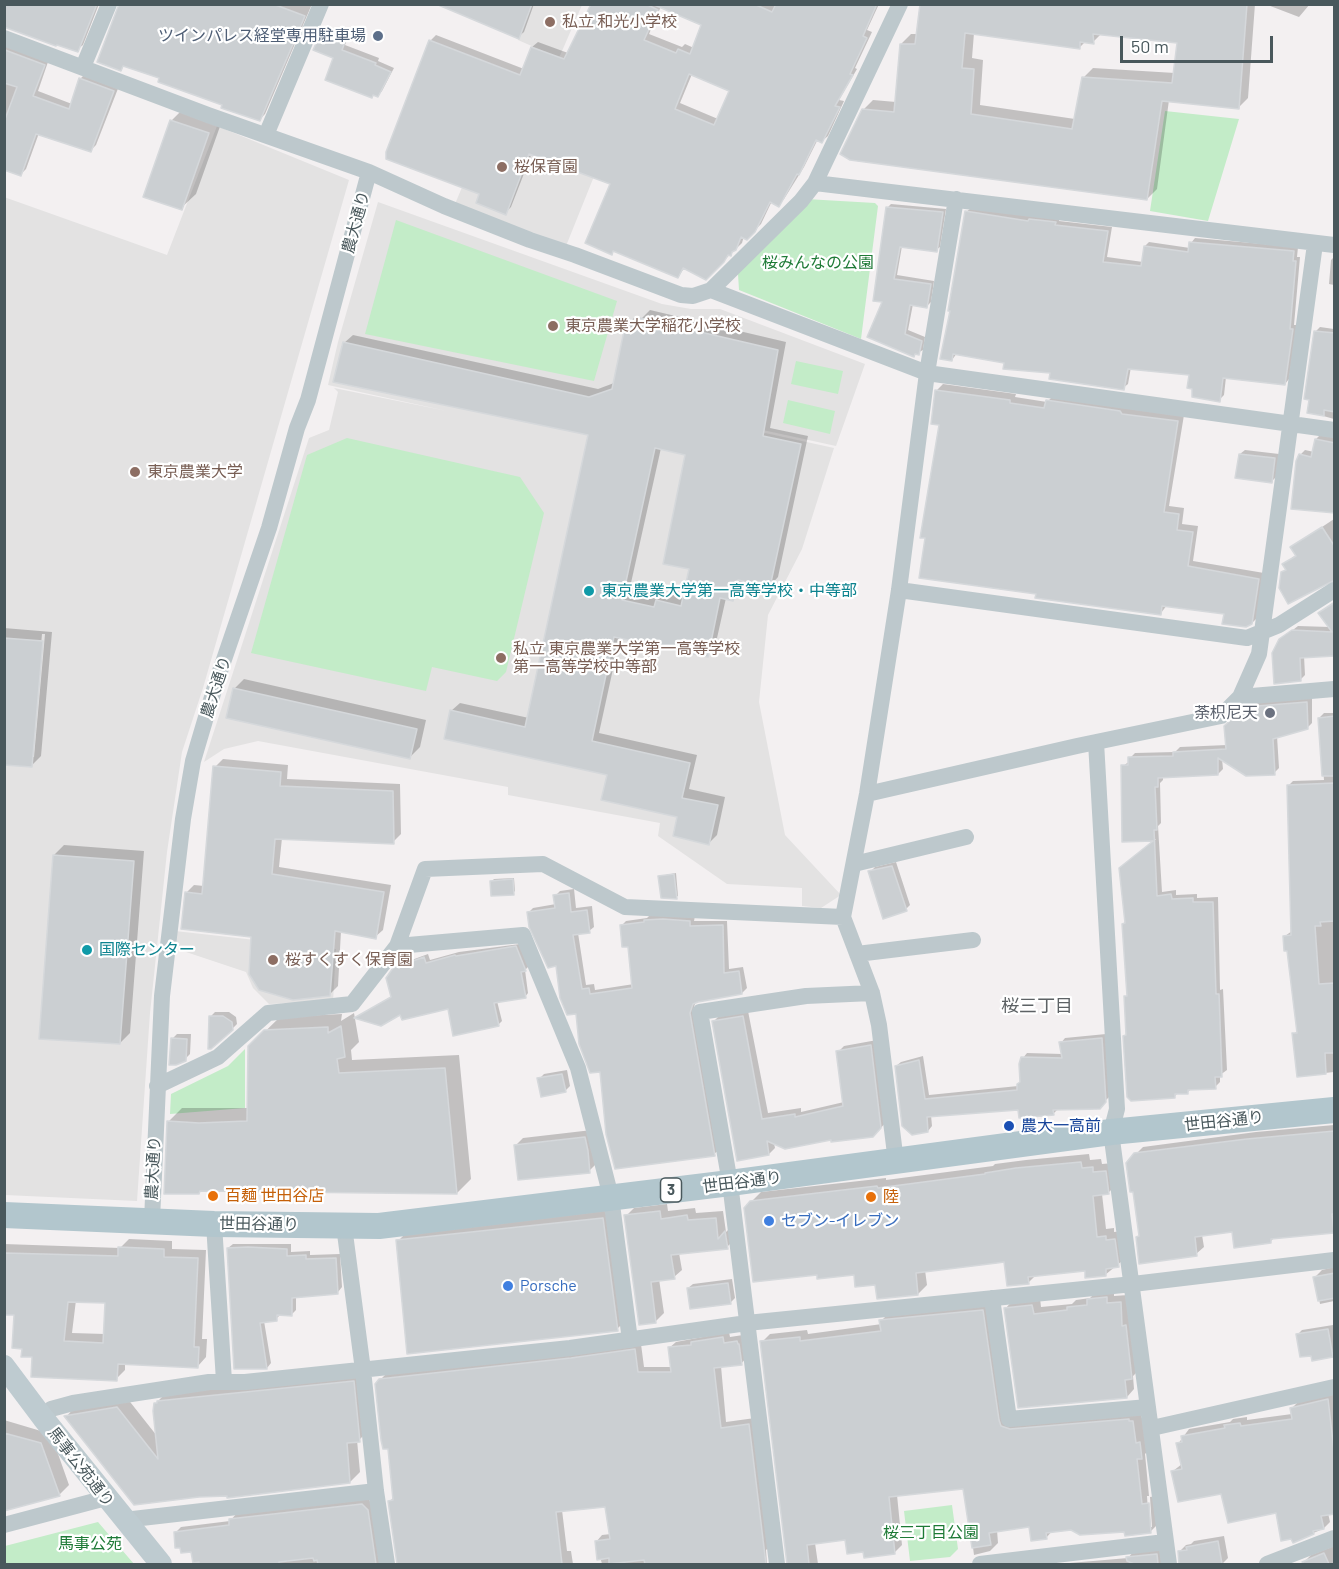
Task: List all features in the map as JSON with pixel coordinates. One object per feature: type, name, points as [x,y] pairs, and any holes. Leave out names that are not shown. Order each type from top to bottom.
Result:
[{"type":"main road","name":"世田谷通り","points":[[4,1215],[214,1224],[379,1226],[730,1184],[1111,1132],[1335,1110]]},
{"type":"street","points":[[83,67],[109,4]]},
{"type":"street","points":[[266,135],[321,4]]},
{"type":"street","points":[[4,38],[369,172],[444,206],[530,240],[681,296],[693,296],[711,290],[801,201],[815,183],[900,4]]},
{"type":"street","name":"農大通り","points":[[152,1220],[162,996],[183,819],[193,761],[217,680],[269,528],[297,428],[308,400],[369,172]]},
{"type":"street","points":[[815,183],[1335,246]]},
{"type":"street","points":[[896,1162],[879,1025],[872,993],[843,916],[867,794],[899,590],[927,373],[956,199]]},
{"type":"street","points":[[867,794],[1221,716],[1240,697],[1256,663],[1262,633],[1315,244]]},
{"type":"street","points":[[711,290],[927,373],[1335,430]]},
{"type":"street","points":[[899,590],[1247,638],[1279,625],[1335,590]]},
{"type":"street","points":[[1240,697],[1335,689]]},
{"type":"street","points":[[1096,742],[1117,1110],[1111,1132],[1152,1428],[1164,1542],[1169,1564]]},
{"type":"street","points":[[854,864],[966,837]]},
{"type":"street","points":[[157,1086],[218,1057],[268,1013],[352,1004],[397,946],[425,869],[543,864],[625,907],[843,916]]},
{"type":"street","points":[[397,946],[523,935],[578,1068],[611,1197],[630,1340]]},
{"type":"street","points":[[857,954],[973,940]]},
{"type":"street","points":[[777,1564],[730,1184],[700,1012],[806,996],[872,993]]},
{"type":"street","points":[[214,1224],[224,1381]]},
{"type":"street","points":[[344,1226],[387,1564]]},
{"type":"street","points":[[43,1418],[51,1409],[73,1403],[224,1381],[245,1382],[363,1370],[630,1340],[747,1323],[1133,1284],[1335,1260]]},
{"type":"street","points":[[992,1298],[1009,1419],[1148,1407]]},
{"type":"street","name":"馬事公苑通り","points":[[4,1366],[106,1498],[161,1564]]},
{"type":"street","points":[[1152,1428],[1335,1387]]},
{"type":"street","points":[[124,1520],[376,1491]]},
{"type":"street","points":[[4,1525],[106,1498]]},
{"type":"street","points":[[1267,1564],[1335,1538]]},
{"type":"street","points":[[980,1564],[1164,1542]]},
{"type":"shaded area","name":"私立 和光小学校","points":[[532,5],[582,5],[559,58],[518,40]]},
{"type":"shaded area","points":[[496,106],[605,149],[566,246],[455,204]]},
{"type":"shaded area","name":"東京農業大学","points":[[217,126],[349,180],[203,688],[182,752],[167,852],[150,1013],[137,1201],[5,1195],[4,197],[167,255]]},
{"type":"shaded area","name":"私立 東京農業大学第一高等学校 第一高等学校中等部","points":[[378,202],[662,304],[691,309],[720,309],[865,364],[836,446],[675,411],[674,413],[834,448],[802,549],[768,615],[759,702],[785,835],[841,895],[821,908],[802,906],[802,888],[727,884],[658,836],[660,823],[508,795],[508,787],[258,741],[224,749],[204,762],[309,438],[329,430],[338,392],[334,388],[447,411],[328,385]]},
{"type":"shaded area","name":"桜すくすく保育園","points":[[175,931],[336,949],[333,1002],[269,1004],[253,988],[246,972],[174,948]]},
{"type":"green space","points":[[1165,111],[1239,119],[1208,221],[1150,211]]},
{"type":"green space","name":"桜みんなの公園","points":[[806,199],[875,203],[878,206],[861,339],[739,290],[738,274]]},
{"type":"green space","points":[[396,220],[617,301],[594,381],[365,334]]},
{"type":"green space","points":[[796,361],[843,371],[838,394],[791,384]]},
{"type":"green space","points":[[788,400],[835,411],[830,434],[783,423]]},
{"type":"green space","points":[[347,438],[520,477],[544,513],[506,672],[497,681],[432,667],[426,691],[251,653],[307,455]]},
{"type":"green space","points":[[245,1049],[245,1108],[170,1114],[171,1094],[228,1066]]},
{"type":"green space","name":"桜三丁目公園","points":[[952,1505],[958,1549],[950,1557],[910,1561],[904,1511]]},
{"type":"green space","name":"馬事公苑","points":[[98,1522],[134,1564],[5,1564],[5,1546]]},
{"type":"building","points":[[4,4],[97,4],[78,52],[4,27]]},
{"type":"building","points":[[119,4],[273,4],[305,16],[260,121],[158,82],[159,78],[123,66],[121,71],[97,62]]},
{"type":"building","points":[[436,4],[532,4],[519,39]]},
{"type":"building","points":[[591,4],[646,4],[658,10],[644,40],[676,53],[678,49],[690,54],[701,25],[652,4],[754,4],[772,12],[776,4],[877,4],[863,36],[867,38],[850,74],[853,75],[835,106],[840,107],[822,143],[816,140],[799,175],[797,174],[779,207],[770,202],[755,232],[747,240],[741,237],[736,250],[731,256],[728,255],[706,280],[683,268],[678,278],[613,251],[612,255],[585,243],[610,184],[529,154],[506,215],[476,203],[479,194],[386,159],[386,152],[429,40],[520,75],[531,47],[564,59]],"holes":[[[689,74],[729,91],[714,125],[675,109]]]},
{"type":"building","points":[[920,4],[1247,4],[1239,109],[1162,101],[1147,200],[850,160],[840,154],[862,109],[894,112],[900,44],[915,44]],"holes":[[[965,33],[1080,49],[1080,42],[1094,44],[1093,34],[1177,43],[1172,83],[1082,77],[1072,129],[971,114],[974,69],[962,68]]]},
{"type":"building","points":[[321,32],[345,42],[342,50],[376,63],[375,65],[391,72],[378,97],[373,95],[372,98],[325,80],[333,58],[313,50]]},
{"type":"building","points":[[5,50],[45,65],[33,96],[69,109],[79,78],[114,91],[91,152],[36,134],[21,176],[4,170],[4,122],[17,87],[4,83]]},
{"type":"building","points":[[170,120],[209,133],[182,210],[143,197]]},
{"type":"building","points":[[886,207],[943,212],[937,252],[900,247],[894,279],[931,284],[927,308],[910,305],[905,334],[922,341],[919,355],[915,354],[914,357],[867,337],[882,302],[873,301]]},
{"type":"building","points":[[965,211],[1108,231],[1103,262],[1141,266],[1144,246],[1188,252],[1189,242],[1294,251],[1293,261],[1296,261],[1290,329],[1293,329],[1285,385],[1223,378],[1220,402],[1192,397],[1192,389],[1187,388],[1189,375],[1128,369],[1124,390],[1049,379],[1050,373],[1003,369],[1004,363],[953,354],[952,361],[940,359],[950,311],[948,311]]},
{"type":"building","points":[[640,318],[778,350],[763,436],[801,444],[770,587],[738,580],[733,601],[720,598],[708,657],[614,637],[592,741],[690,763],[682,798],[718,805],[709,845],[673,836],[677,817],[601,800],[607,775],[444,739],[450,710],[525,727],[588,435],[333,382],[343,342],[589,397],[612,389],[625,326],[638,329]],"holes":[[[655,448],[685,455],[663,564],[689,569],[681,606],[656,600],[654,607],[622,600]]]},
{"type":"building","points":[[1314,331],[1335,333],[1335,412],[1324,410],[1324,416],[1307,413],[1309,400],[1304,399]]},
{"type":"building","points":[[935,390],[1010,400],[1010,403],[1044,408],[1046,400],[1120,411],[1122,414],[1178,421],[1164,512],[1179,514],[1177,530],[1193,532],[1188,566],[1259,579],[1252,624],[1246,627],[1222,624],[1224,614],[1162,606],[1161,615],[1035,598],[1036,594],[919,578],[925,538],[920,538],[939,425],[931,424]]},
{"type":"building","points":[[1315,439],[1335,443],[1335,513],[1291,509],[1296,461],[1299,454],[1311,457]]},
{"type":"building","points":[[1239,454],[1275,458],[1272,483],[1235,478]]},
{"type":"building","points":[[1322,527],[1335,547],[1335,580],[1288,604],[1279,588],[1281,572],[1286,570],[1282,564],[1296,556],[1290,547]]},
{"type":"building","points":[[1335,602],[1335,656],[1300,658],[1301,681],[1274,684],[1272,653],[1279,639],[1292,630],[1332,632],[1318,613]]},
{"type":"building","points":[[4,638],[43,641],[32,767],[4,765]]},
{"type":"building","points":[[233,688],[417,729],[410,759],[226,718]]},
{"type":"building","points":[[1307,702],[1308,729],[1273,739],[1275,775],[1246,776],[1218,758],[1218,775],[1158,778],[1158,787],[1155,787],[1157,830],[1154,830],[1157,896],[1171,894],[1172,899],[1193,898],[1193,902],[1213,902],[1222,1077],[1215,1077],[1216,1089],[1188,1090],[1188,1094],[1175,1094],[1175,1098],[1131,1101],[1127,1097],[1123,1036],[1126,1035],[1124,996],[1127,996],[1122,924],[1125,923],[1119,868],[1153,841],[1122,842],[1121,765],[1128,765],[1128,757],[1173,756],[1173,752],[1226,749],[1224,726],[1245,707]]},
{"type":"building","points":[[1335,716],[1335,776],[1322,776],[1318,718]]},
{"type":"building","points":[[213,766],[281,772],[280,786],[393,791],[394,844],[275,839],[272,874],[384,892],[376,939],[335,931],[330,996],[293,1000],[259,990],[249,974],[251,937],[181,929],[185,892],[202,894]]},
{"type":"building","points":[[1335,783],[1335,921],[1320,922],[1321,926],[1315,926],[1319,984],[1335,983],[1335,1053],[1325,1053],[1326,1074],[1297,1077],[1292,1033],[1297,1033],[1287,951],[1284,951],[1283,936],[1291,935],[1287,785]]},
{"type":"building","name":"国際センター","points":[[53,855],[134,861],[120,1044],[39,1039]]},
{"type":"building","points":[[892,866],[907,911],[883,919],[868,871]]},
{"type":"building","points":[[674,874],[677,899],[661,898],[658,876]]},
{"type":"building","points":[[513,879],[514,895],[491,896],[490,881]]},
{"type":"building","points":[[569,893],[571,912],[587,910],[590,933],[573,935],[582,989],[589,988],[590,994],[632,988],[628,947],[622,947],[620,925],[663,919],[690,921],[690,926],[723,925],[724,973],[739,971],[742,994],[698,1002],[693,1004],[690,1013],[715,1156],[615,1169],[606,1134],[600,1072],[590,1073],[579,1044],[576,1014],[567,1015],[560,998],[556,966],[548,968],[529,927],[527,912],[555,908],[553,895]]},
{"type":"building","points":[[516,946],[526,971],[521,972],[526,998],[494,1003],[499,1026],[453,1036],[448,1009],[402,1020],[400,1015],[381,1026],[354,1018],[391,997],[386,978],[393,968],[424,957],[426,963],[455,955]]},
{"type":"building","points":[[209,1016],[223,1016],[232,1022],[233,1030],[211,1049],[208,1049]]},
{"type":"building","points":[[743,1016],[762,1119],[795,1114],[795,1117],[843,1106],[836,1051],[871,1045],[881,1128],[873,1137],[831,1142],[831,1140],[785,1149],[767,1141],[769,1155],[737,1161],[712,1021]]},
{"type":"building","points":[[341,1026],[345,1057],[337,1059],[339,1073],[445,1068],[457,1194],[200,1191],[199,1194],[164,1194],[167,1121],[199,1123],[247,1121],[248,1046],[264,1030],[328,1027],[328,1033]]},
{"type":"building","points":[[171,1038],[187,1039],[186,1061],[176,1065],[169,1065]]},
{"type":"building","points":[[1102,1038],[1106,1102],[1100,1109],[1053,1110],[1054,1115],[1019,1118],[1018,1110],[927,1117],[928,1132],[912,1135],[902,1126],[895,1066],[919,1060],[925,1099],[1017,1090],[1017,1084],[1020,1082],[1021,1057],[1062,1058],[1059,1042]]},
{"type":"building","points":[[562,1074],[566,1092],[541,1097],[537,1078]]},
{"type":"building","points":[[1335,1131],[1335,1214],[1332,1214],[1334,1233],[1271,1239],[1271,1243],[1234,1248],[1232,1232],[1195,1237],[1197,1256],[1139,1264],[1136,1237],[1139,1236],[1133,1192],[1130,1192],[1126,1163],[1134,1153]]},
{"type":"building","points":[[585,1137],[590,1173],[518,1180],[514,1145]]},
{"type":"building","points":[[1081,1162],[1082,1168],[1093,1167],[1093,1172],[1106,1171],[1109,1194],[1093,1196],[1097,1237],[1106,1236],[1106,1240],[1115,1239],[1119,1267],[1106,1269],[1106,1276],[1085,1278],[1085,1271],[1028,1277],[1029,1284],[1007,1286],[1004,1262],[916,1273],[918,1295],[877,1299],[875,1285],[855,1287],[854,1275],[817,1279],[817,1275],[753,1282],[744,1208],[750,1201],[877,1186],[878,1188],[1016,1168]]},
{"type":"building","points":[[660,1211],[661,1219],[687,1215],[688,1220],[716,1218],[718,1239],[725,1231],[728,1249],[671,1255],[675,1279],[651,1282],[656,1323],[639,1325],[624,1215]]},
{"type":"building","name":"Porsche","points":[[603,1218],[618,1331],[407,1354],[396,1240]]},
{"type":"building","points":[[118,1247],[164,1249],[164,1257],[198,1258],[194,1347],[199,1347],[198,1368],[118,1364],[117,1381],[31,1377],[32,1357],[21,1357],[22,1349],[12,1348],[14,1315],[4,1315],[4,1253],[118,1256]],"holes":[[[68,1302],[105,1303],[103,1343],[64,1341]]]},
{"type":"building","points":[[227,1248],[287,1249],[287,1256],[306,1255],[306,1259],[336,1258],[338,1294],[292,1298],[292,1316],[277,1315],[277,1321],[260,1323],[267,1369],[234,1369]]},
{"type":"building","points":[[1335,1273],[1335,1298],[1318,1301],[1313,1277]]},
{"type":"building","points":[[728,1283],[731,1304],[690,1309],[687,1288]]},
{"type":"building","points":[[1107,1297],[1107,1303],[1121,1302],[1122,1326],[1126,1325],[1132,1379],[1125,1380],[1127,1398],[1018,1408],[1004,1308],[1032,1305],[1034,1314],[1067,1310],[1067,1307],[1087,1305],[1087,1299]]},
{"type":"building","points":[[983,1310],[1001,1426],[1010,1429],[1129,1419],[1133,1421],[1136,1443],[1140,1442],[1142,1459],[1137,1459],[1142,1504],[1149,1503],[1151,1533],[1125,1536],[1124,1532],[1080,1535],[1071,1530],[1046,1533],[1047,1539],[1031,1541],[1029,1527],[989,1533],[991,1545],[972,1548],[963,1489],[889,1497],[895,1554],[864,1558],[863,1552],[847,1554],[845,1540],[807,1545],[809,1564],[787,1564],[760,1341],[800,1337],[800,1341],[881,1331],[879,1320]]},
{"type":"building","points":[[1328,1329],[1333,1357],[1312,1361],[1311,1356],[1300,1357],[1296,1334]]},
{"type":"building","points":[[723,1337],[724,1343],[737,1341],[742,1365],[714,1368],[721,1428],[749,1424],[766,1564],[645,1564],[644,1560],[609,1564],[609,1558],[597,1560],[595,1541],[610,1539],[605,1507],[556,1512],[562,1564],[397,1564],[388,1501],[393,1500],[388,1449],[383,1449],[381,1440],[375,1384],[379,1379],[635,1349],[638,1372],[671,1372],[668,1347],[691,1345],[691,1342]]},
{"type":"building","points":[[354,1381],[360,1442],[347,1443],[350,1483],[227,1498],[227,1496],[199,1497],[134,1505],[64,1416],[117,1407],[158,1459],[153,1411],[154,1403],[157,1401]]},
{"type":"building","points":[[1328,1399],[1335,1459],[1335,1514],[1321,1516],[1324,1529],[1313,1531],[1314,1534],[1293,1543],[1291,1539],[1281,1541],[1276,1513],[1228,1523],[1221,1494],[1178,1502],[1171,1471],[1182,1469],[1176,1443],[1182,1442],[1181,1436],[1225,1428],[1224,1425],[1240,1423],[1241,1426],[1292,1419],[1290,1408]]},
{"type":"building","points":[[4,1433],[41,1443],[60,1496],[4,1511]]},
{"type":"building","points":[[362,1504],[368,1510],[376,1564],[318,1564],[313,1558],[279,1562],[279,1564],[199,1564],[199,1562],[193,1563],[191,1552],[181,1553],[180,1548],[175,1548],[174,1532],[229,1525],[229,1519]]},
{"type":"building","points":[[1218,1541],[1222,1564],[1179,1564],[1178,1551],[1187,1550],[1186,1547]]},
{"type":"building","points":[[1324,1553],[1329,1564],[1304,1564],[1302,1562]]},
{"type":"building","points":[[1157,1554],[1158,1564],[1134,1564],[1127,1561],[1126,1557]]},
{"type":"place","name":"私立 和光小学校","points":[[550,22]]},
{"type":"place","name":"ツインパレス経堂専用駐車場","points":[[378,36]]},
{"type":"place","name":"桜保育園","points":[[502,167]]},
{"type":"place","name":"東京農業大学稲花小学校","points":[[553,326]]},
{"type":"place","name":"東京農業大学","points":[[135,472]]},
{"type":"place","name":"東京農業大学第一高等学校・中等部","points":[[589,591]]},
{"type":"place","name":"私立 東京農業大学第一高等学校 第一高等学校中等部","points":[[501,658]]},
{"type":"place","name":"荼枳尼天","points":[[1270,713]]},
{"type":"place","name":"国際センター","points":[[87,950]]},
{"type":"place","name":"桜すくすく保育園","points":[[273,960]]},
{"type":"place","name":"農大一高前","points":[[1009,1126]]},
{"type":"place","name":"百麺 世田谷店","points":[[213,1196]]},
{"type":"place","name":"陸","points":[[871,1197]]},
{"type":"place","name":"セブン-イレブン","points":[[769,1221]]},
{"type":"place","name":"Porsche","points":[[508,1286]]},
{"type":"district","name":"桜三丁目","points":[[1037,1006]]}]
